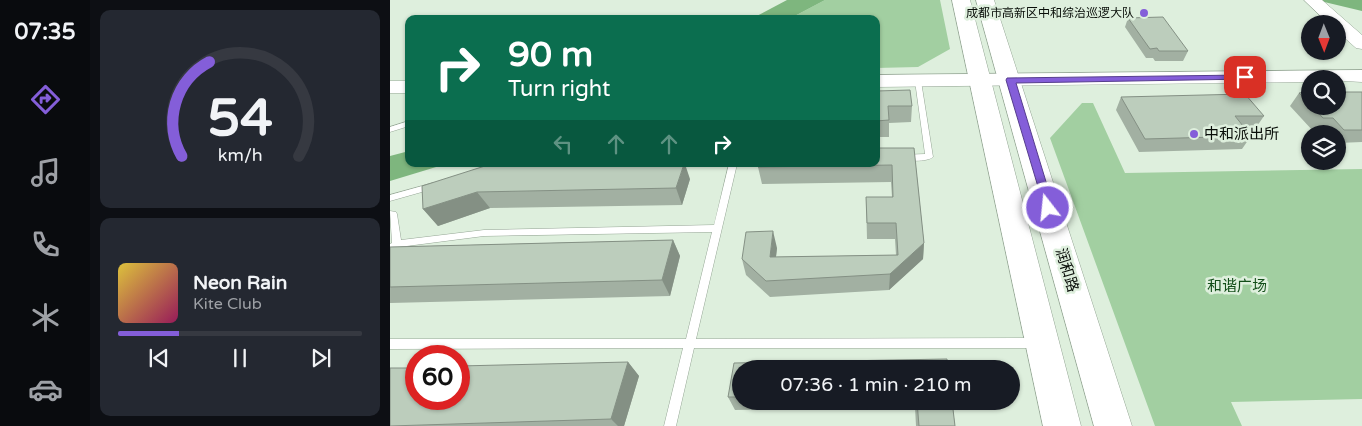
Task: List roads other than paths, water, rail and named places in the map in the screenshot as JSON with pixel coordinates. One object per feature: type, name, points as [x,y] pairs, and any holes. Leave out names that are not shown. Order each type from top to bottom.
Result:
[{"type":"main road","points":[[961,0],[1062,426]]},
{"type":"main road","name":"润和路","points":[[985,0],[1011,80],[1113,426]]},
{"type":"street","points":[[1313,1],[1362,44]]},
{"type":"street","points":[[880,82],[1362,76]]},
{"type":"street","points":[[390,87],[405,86]]},
{"type":"lane","points":[[894,157],[929,157],[918,81]]},
{"type":"lane","points":[[390,130],[405,124]]},
{"type":"lane","points":[[482,172],[501,167]]},
{"type":"lane","points":[[670,426],[732,167]]},
{"type":"lane","points":[[390,198],[446,182]]},
{"type":"lane","points":[[390,214],[393,214],[394,247],[484,233],[718,228]]},
{"type":"lane","points":[[390,344],[1042,343]]},
{"type":"place","name":"成都市高新区中和综治巡逻大队","points":[[1144,13]]},
{"type":"place","name":"中和派出所","points":[[1194,134]]},
{"type":"park label","name":"和谐广场","points":[[1237,286]]}]
